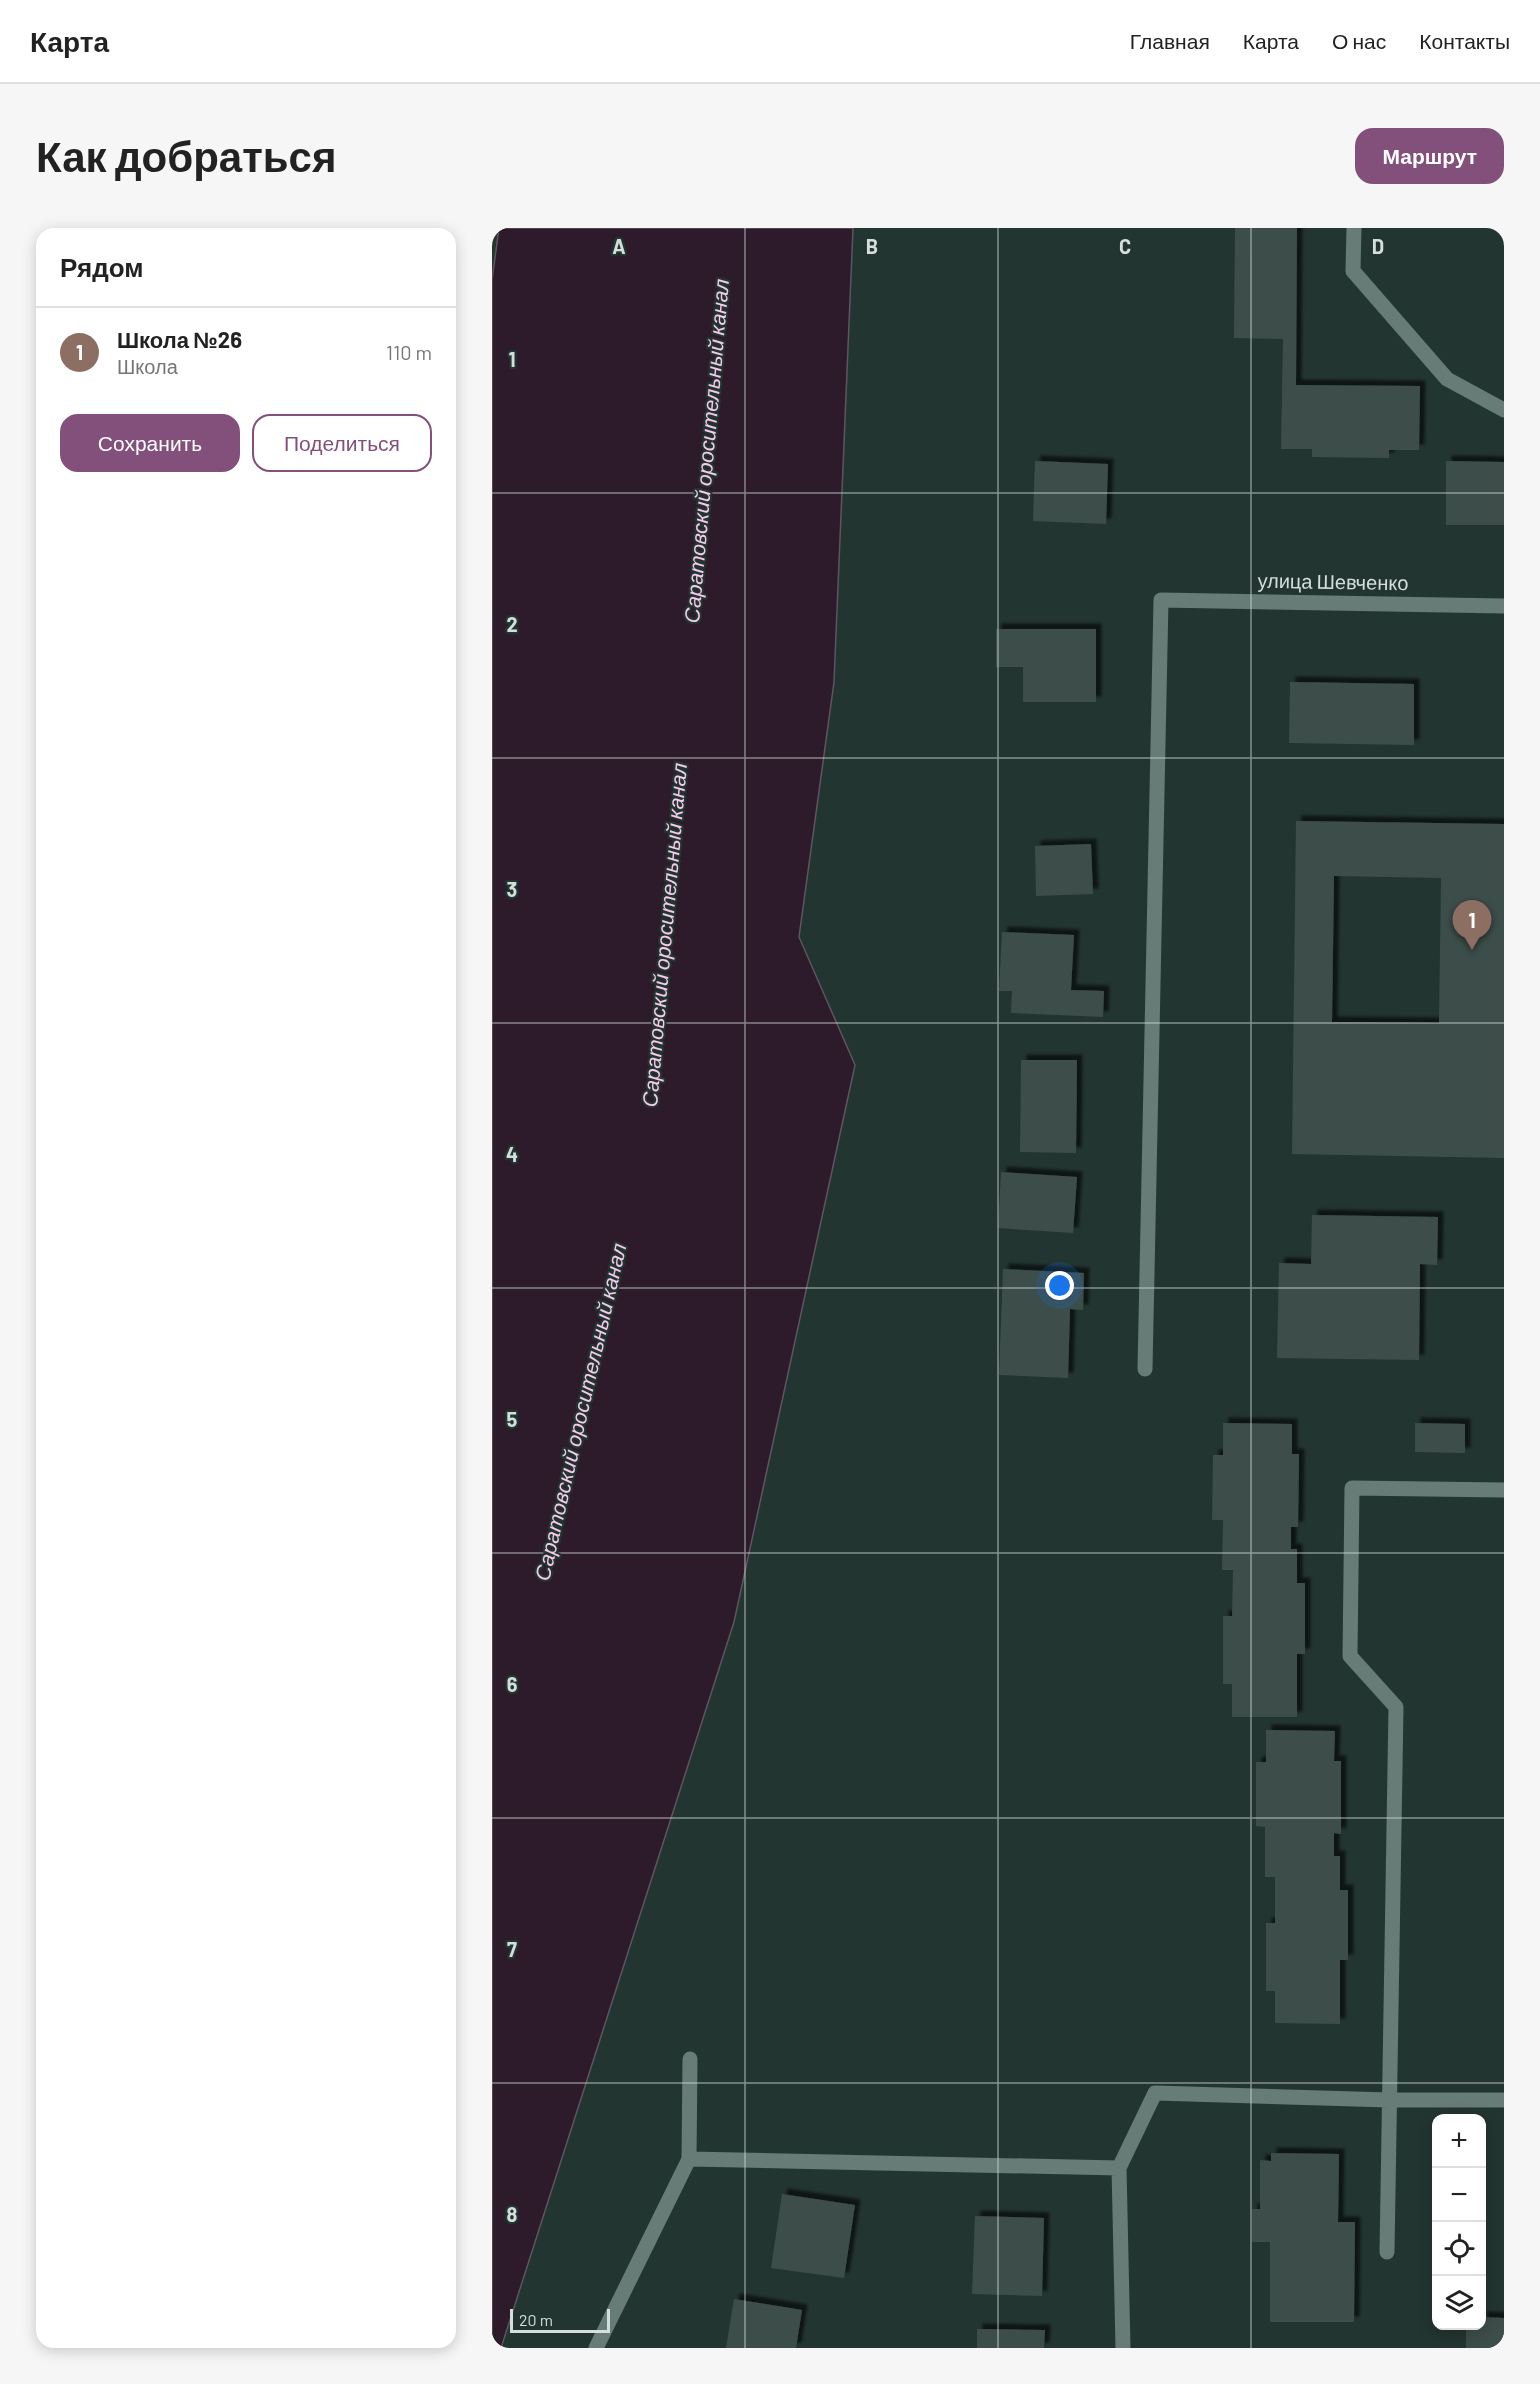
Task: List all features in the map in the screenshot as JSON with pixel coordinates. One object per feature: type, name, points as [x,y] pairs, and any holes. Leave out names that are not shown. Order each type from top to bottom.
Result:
[{"type":"street","points":[[1354,228],[1353,271],[1447,379],[1504,410]]},
{"type":"street","name":"улица Шевченко","points":[[1145,1369],[1161,600],[1504,606]]},
{"type":"street","points":[[1387,2252],[1396,1707],[1350,1656],[1352,1488],[1504,1490]]},
{"type":"street","points":[[596,2348],[689,2159],[690,2059]]},
{"type":"street","points":[[1123,2348],[1119,2168],[1155,2093],[1389,2100],[1504,2100]]},
{"type":"street","points":[[689,2159],[1119,2168]]},
{"type":"water","name":"Саратовский оросительный канал","points":[[499,228],[853,228],[834,682],[799,937],[855,1065],[734,1622],[501,2348],[492,2348],[492,280]]},
{"type":"building","points":[[1235,228],[1297,228],[1296,385],[1420,386],[1419,450],[1389,450],[1389,458],[1312,457],[1312,449],[1281,449],[1283,339],[1234,338]]},
{"type":"building","points":[[1035,461],[1108,464],[1106,524],[1033,521]]},
{"type":"building","points":[[1446,461],[1504,462],[1504,525],[1446,525]]},
{"type":"building","points":[[996,629],[1096,629],[1096,702],[1023,702],[1023,667],[996,667]]},
{"type":"building","points":[[1290,682],[1414,684],[1414,745],[1289,743]]},
{"type":"building","points":[[1296,821],[1504,824],[1504,1158],[1292,1154]],"holes":[[[1334,876],[1441,878],[1439,1023],[1332,1022]]]},
{"type":"building","points":[[1091,844],[1093,894],[1036,896],[1035,846]]},
{"type":"building","points":[[1002,932],[1074,935],[1071,990],[1104,991],[1103,1017],[1011,1013],[1012,991],[999,991]]},
{"type":"building","points":[[1021,1060],[1077,1060],[1076,1153],[1020,1152]]},
{"type":"building","points":[[1001,1172],[1077,1177],[1073,1233],[998,1228]]},
{"type":"building","points":[[1312,1215],[1438,1217],[1437,1265],[1420,1264],[1419,1360],[1277,1358],[1279,1263],[1311,1264]]},
{"type":"building","points":[[1003,1269],[1084,1273],[1083,1310],[1070,1309],[1068,1378],[999,1375]]},
{"type":"building","points":[[1223,1423],[1292,1424],[1292,1454],[1299,1454],[1298,1527],[1291,1527],[1291,1549],[1297,1549],[1297,1583],[1305,1583],[1305,1654],[1297,1654],[1297,1717],[1232,1717],[1232,1684],[1223,1684],[1223,1616],[1232,1616],[1233,1570],[1222,1570],[1223,1520],[1212,1520],[1213,1455],[1223,1455]]},
{"type":"building","points":[[1415,1423],[1465,1424],[1465,1453],[1415,1452]]},
{"type":"building","points":[[1266,1730],[1335,1731],[1334,1761],[1341,1761],[1341,1834],[1334,1833],[1334,1856],[1340,1856],[1340,1890],[1348,1890],[1348,1960],[1340,1960],[1340,2024],[1275,2023],[1275,1991],[1266,1991],[1266,1923],[1275,1923],[1275,1877],[1265,1877],[1265,1827],[1256,1826],[1256,1762],[1266,1762]]},
{"type":"building","points":[[1271,2153],[1339,2154],[1338,2222],[1355,2222],[1354,2322],[1270,2322],[1270,2242],[1252,2242],[1252,2209],[1260,2209],[1260,2160],[1271,2161]]},
{"type":"building","points":[[782,2194],[855,2205],[844,2278],[771,2268]]},
{"type":"building","points":[[975,2216],[1044,2218],[1042,2296],[972,2294]]},
{"type":"building","points":[[734,2299],[802,2310],[796,2348],[726,2348]]},
{"type":"building","points":[[1486,2317],[1504,2318],[1504,2348],[1466,2348],[1466,2330],[1486,2330]]},
{"type":"building","points":[[977,2329],[1045,2330],[1044,2348],[977,2348]]},
{"type":"place","name":"Школа №26","points":[[1472,950]]}]
